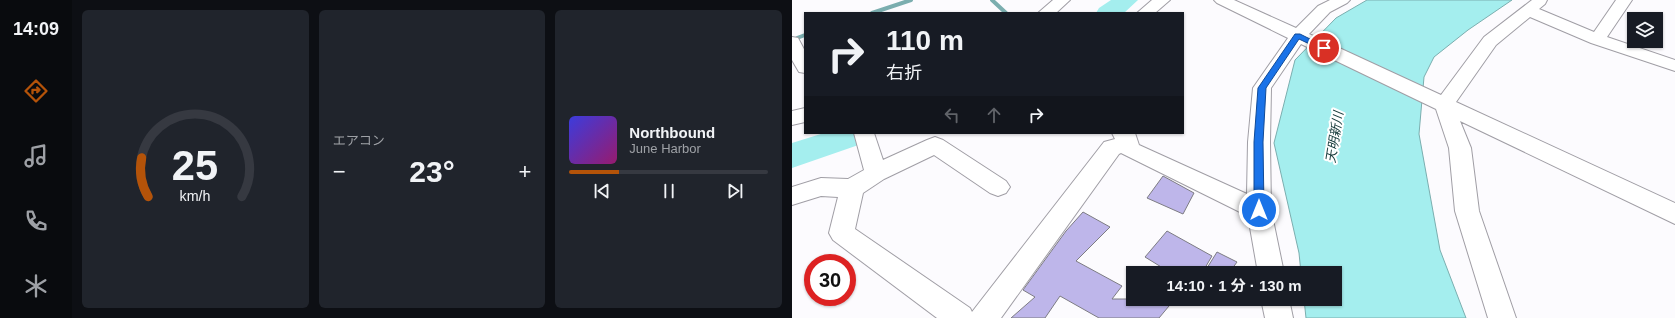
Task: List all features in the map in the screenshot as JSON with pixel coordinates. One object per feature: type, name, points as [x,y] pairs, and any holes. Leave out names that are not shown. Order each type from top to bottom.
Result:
[{"type":"street","points":[[1047,12],[1062,0]]},
{"type":"street","points":[[1146,12],[1162,0]]},
{"type":"street","points":[[1222,0],[1675,214]]},
{"type":"street","points":[[1270,266],[1259,210],[1258,142],[1262,88],[1298,36],[1324,9],[1342,0]]},
{"type":"street","points":[[1597,39],[1624,0]]},
{"type":"street","points":[[1444,105],[1490,41],[1535,5],[1597,39],[1675,66]]},
{"type":"street","points":[[792,42],[804,66]]},
{"type":"street","points":[[1444,105],[1460,148],[1467,211],[1502,318]]},
{"type":"street","points":[[792,118],[804,115]]},
{"type":"street","points":[[864,134],[876,173]]},
{"type":"street","points":[[984,318],[1112,147],[1124,139],[1130,150],[1259,210]]},
{"type":"street","points":[[792,196],[821,187],[852,188],[876,173],[934,145],[998,187]]},
{"type":"street","points":[[852,188],[842,233],[960,318]]},
{"type":"street","points":[[1277,306],[1279,318]]},
{"type":"water","name":"天明新川","points":[[1367,0],[1512,0],[1468,30],[1434,57],[1424,77],[1419,134],[1440,250],[1466,318],[1306,318],[1305,306],[1342,306],[1342,266],[1300,266],[1299,253],[1274,143],[1295,60],[1336,18]]},
{"type":"building","points":[[1163,176],[1194,193],[1183,214],[1147,198]]},
{"type":"building","points":[[1083,212],[1110,227],[1076,261],[1122,286],[1112,299],[1126,299],[1126,306],[1169,306],[1159,318],[1099,318],[1060,296],[1045,318],[1011,318],[1035,297],[1023,290],[1066,231]]},
{"type":"building","points":[[1167,231],[1212,256],[1206,266],[1160,266],[1145,257]]},
{"type":"building","points":[[1217,252],[1237,262],[1234,266],[1208,266]]},
{"type":"waterway","points":[[875,12],[911,0]]},
{"type":"waterway","points":[[992,0],[1005,12]]},
{"type":"waterway","points":[[1109,12],[1126,0]]},
{"type":"waterway","points":[[797,38],[804,35]]},
{"type":"waterway","points":[[792,156],[856,134]]},
{"type":"route","points":[[1259,210],[1258,142],[1262,88],[1298,36],[1324,48]]}]
